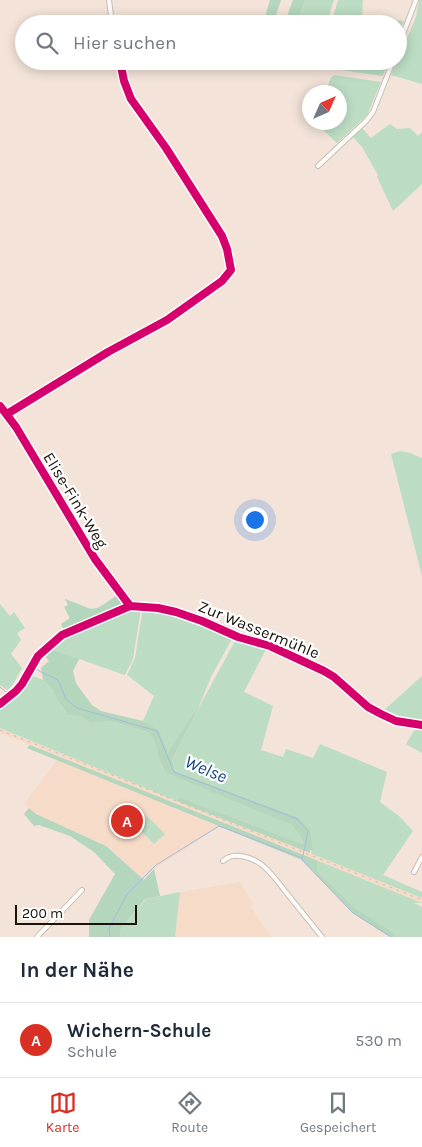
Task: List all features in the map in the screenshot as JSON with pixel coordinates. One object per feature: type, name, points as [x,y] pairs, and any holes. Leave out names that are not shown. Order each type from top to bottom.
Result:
[{"type":"street","points":[[109,0],[111,15]]},
{"type":"street","points":[[407,24],[416,0]]},
{"type":"street","points":[[7,414],[108,352],[167,320],[222,281],[231,270],[222,236],[166,148],[131,99],[122,70]]},
{"type":"street","points":[[318,166],[373,112],[389,70]]},
{"type":"street","name":"Elise-Fink-Weg","points":[[0,406],[7,414],[95,559],[130,606]]},
{"type":"street","points":[[0,704],[16,691],[31,667],[47,647],[62,635],[130,606]]},
{"type":"street","name":"Zur Wassermühle","points":[[130,606],[158,608],[176,612],[234,635],[270,646],[324,670],[368,706],[381,714],[396,721],[422,725]]},
{"type":"street","points":[[223,861],[228,856],[240,856],[260,863],[322,937]]},
{"type":"street","points":[[414,872],[422,857]]},
{"type":"street","points":[[36,937],[82,890]]},
{"type":"shaded area","points":[[0,728],[422,898],[422,903],[0,733]]},
{"type":"shaded area","points":[[57,760],[219,827],[157,867],[144,880],[106,846],[36,814],[24,804]]},
{"type":"shaded area","points":[[240,882],[253,903],[251,907],[271,937],[175,937],[180,892]]},
{"type":"green space","points":[[270,0],[281,0],[276,15],[266,15]]},
{"type":"green space","points":[[293,0],[305,0],[300,15],[287,15]]},
{"type":"green space","points":[[305,0],[334,0],[329,15],[300,15]]},
{"type":"green space","points":[[338,0],[363,0],[362,15],[334,15]]},
{"type":"green space","points":[[419,0],[422,0],[422,84],[391,75],[393,70],[407,70],[407,38],[416,17]]},
{"type":"green space","points":[[340,70],[385,70],[383,76]]},
{"type":"green space","points":[[334,75],[381,82],[367,115],[337,143],[323,130],[347,130],[347,85],[328,85]]},
{"type":"green space","points":[[390,124],[397,129],[410,128],[418,136],[422,132],[422,184],[393,211],[377,177],[378,175],[362,147],[352,136],[362,128],[371,138]]},
{"type":"green space","points":[[400,451],[422,458],[422,576],[391,454]]},
{"type":"green space","points":[[117,595],[127,604],[65,632],[61,624],[70,618],[64,607],[68,605],[65,599],[92,609],[101,606]]},
{"type":"green space","points":[[0,604],[10,616],[14,612],[25,628],[17,633],[21,640],[11,654],[22,668],[12,686],[7,690],[0,685]]},
{"type":"green space","points":[[143,608],[179,615],[233,637],[211,677],[197,711],[236,639],[267,647],[244,692],[273,706],[261,750],[283,757],[286,749],[313,758],[320,744],[387,772],[380,802],[399,816],[413,831],[383,875],[422,892],[422,898],[312,854],[311,851],[313,852],[298,817],[175,771],[172,759],[196,713],[194,712],[168,754],[159,730],[143,721],[154,696],[127,675],[135,658]]},
{"type":"green space","points":[[141,609],[133,659],[125,675],[50,649],[55,643],[130,610]]},
{"type":"green space","points":[[50,649],[79,659],[73,671],[76,683],[92,705],[101,711],[143,721],[159,730],[168,753],[194,712],[196,713],[172,759],[175,771],[298,817],[310,831],[313,852],[310,850],[310,853],[177,801],[179,797],[303,844],[302,839],[292,825],[167,773],[163,768],[150,733],[111,721],[90,723],[80,716],[68,715],[54,695],[54,691],[43,680],[41,668],[49,661],[45,656]]},
{"type":"green space","points":[[30,675],[43,680],[54,691],[54,695],[68,715],[80,716],[90,723],[111,721],[150,733],[153,735],[162,767],[292,825],[302,839],[303,844],[179,797],[177,801],[0,728],[0,706],[16,694]]},
{"type":"green space","points":[[422,676],[422,723],[397,718],[382,712]]},
{"type":"green space","points":[[417,726],[422,727],[422,753],[406,744]]},
{"type":"green space","points":[[30,745],[316,860],[318,872],[354,907],[393,932],[397,937],[390,937],[353,913],[302,860],[27,748]]},
{"type":"green space","points":[[29,808],[36,814],[106,846],[144,880],[154,869],[160,896],[145,899],[121,929],[120,937],[89,937],[89,920],[115,874],[94,852],[70,836],[39,825],[34,826],[24,814]]},
{"type":"green space","points":[[147,816],[165,834],[154,844],[136,826]]},
{"type":"green space","points":[[316,860],[422,903],[414,903],[422,907],[422,937],[397,937],[393,932],[354,907],[318,872]]},
{"type":"green space","points":[[180,892],[175,937],[120,937],[121,929],[146,899]]},
{"type":"waterway","name":"Welse","points":[[0,687],[6,692],[14,687],[30,663],[39,671],[58,680],[66,699],[77,708],[157,731],[174,772],[297,819],[308,831],[302,860],[353,913],[391,937]]},
{"type":"waterway","points":[[110,937],[109,929],[127,894],[156,865],[219,826],[302,858]]},
{"type":"railway","points":[[0,730],[422,900]]},
{"type":"cycle path","points":[[7,414],[108,352],[167,320],[222,281],[231,270],[227,249],[222,236],[166,148],[131,99],[122,70]]},
{"type":"cycle path","points":[[0,406],[16,427],[95,559],[130,606]]},
{"type":"cycle path","points":[[0,704],[22,684],[38,656],[62,635],[130,606],[158,608],[176,612],[238,637],[270,646],[334,677],[368,707],[381,714],[396,721],[422,725]]},
{"type":"place","name":"Wichern-Schule","points":[[127,821]]}]
